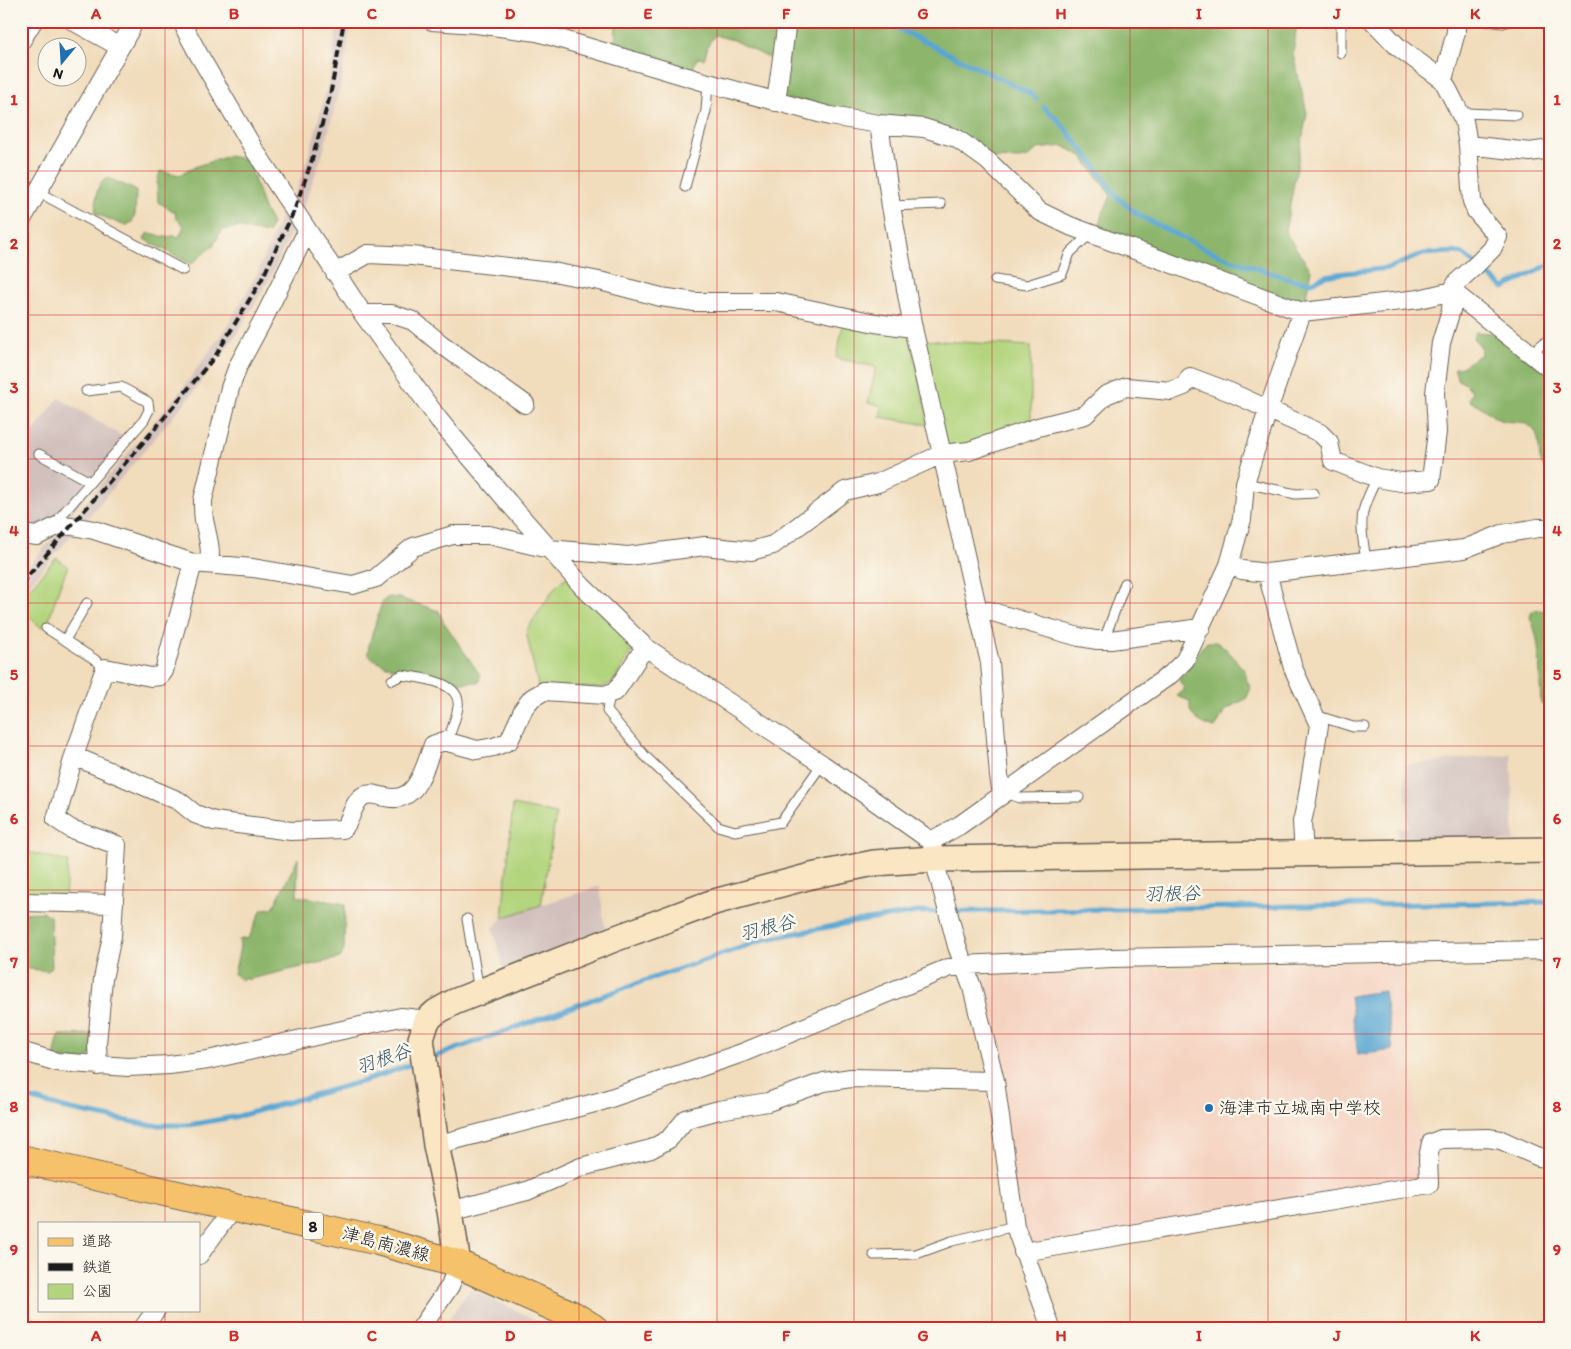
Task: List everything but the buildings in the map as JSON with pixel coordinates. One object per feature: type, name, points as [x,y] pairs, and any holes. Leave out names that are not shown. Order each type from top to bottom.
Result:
[{"type":"main road","name":"津島南濃線","points":[[21,1159],[378,1240],[458,1264],[572,1315],[593,1328]]},
{"type":"street","points":[[21,41],[33,21]]},
{"type":"street","points":[[73,21],[120,47]]},
{"type":"street","points":[[21,221],[135,21]]},
{"type":"street","points":[[183,21],[199,55],[251,143],[363,314],[439,420],[582,586],[645,647],[822,764],[934,857],[957,946],[972,987],[995,1081],[1015,1226],[1051,1328]]},
{"type":"street","points":[[432,21],[535,27],[708,83],[776,102],[830,116],[878,124],[924,128],[956,138],[988,161],[1039,211],[1090,234],[1302,312],[1419,299],[1452,291]]},
{"type":"street","points":[[776,102],[788,21]]},
{"type":"street","points":[[21,534],[36,536],[59,525],[94,530],[201,564],[253,568],[353,585],[376,578],[413,547],[453,535],[489,535],[549,549],[628,556],[705,546],[751,551],[773,545],[845,492],[878,483],[942,454],[969,451],[1038,427],[1085,416],[1106,395],[1126,388],[1171,391],[1184,386],[1190,377],[1230,392],[1320,433],[1329,442],[1334,461],[1377,478],[1401,482],[1431,480],[1437,432],[1435,393],[1441,343],[1451,310],[1452,291],[1457,282],[1492,249],[1498,237],[1476,211],[1472,201],[1468,145],[1464,122],[1443,80],[1398,48],[1373,21]]},
{"type":"street","points":[[1443,80],[1456,32],[1456,21]]},
{"type":"street","points":[[878,124],[913,328],[990,663],[999,776],[1004,794]]},
{"type":"street","points":[[1468,145],[1530,152],[1550,150]]},
{"type":"street","points":[[98,1066],[97,1044],[103,979],[112,936],[117,846],[70,829],[56,819],[74,756],[105,668],[151,676],[160,676],[164,671],[201,564],[211,556],[203,517],[202,500],[230,388],[238,366],[307,231]]},
{"type":"street","points":[[335,273],[368,254],[412,256],[552,272],[695,302],[776,302],[875,323],[913,328]]},
{"type":"street","points":[[1452,291],[1550,369]]},
{"type":"street","points":[[934,857],[960,825],[1171,674],[1186,660],[1229,565],[1242,519],[1245,483],[1302,312]]},
{"type":"street","points":[[363,314],[392,314],[413,320],[441,344],[525,404]]},
{"type":"street","points":[[1229,565],[1242,570],[1267,573],[1464,549],[1502,534],[1550,528]]},
{"type":"street","points":[[1267,573],[1293,668],[1319,725],[1302,822],[1304,854]]},
{"type":"street","points":[[979,613],[989,611],[1079,637],[1096,640],[1201,628]]},
{"type":"street","points":[[74,756],[178,801],[195,814],[214,821],[291,831],[343,829],[348,824],[358,802],[363,796],[371,794],[394,799],[405,796],[417,785],[433,745],[444,741],[477,750],[494,747],[509,741],[524,708],[532,698],[544,691],[605,695],[616,691],[645,647]]},
{"type":"street","points":[[421,1328],[450,1286],[458,1264],[450,1211],[432,1120],[424,1029],[436,1012],[454,1002],[714,902],[811,876],[874,863],[934,857],[1550,850]]},
{"type":"street","points":[[21,902],[114,904]]},
{"type":"street","points":[[436,1145],[611,1098],[742,1053],[948,968],[963,965],[1112,958],[1550,950]]},
{"type":"street","points":[[21,1051],[57,1062],[128,1068],[208,1060],[401,1017],[424,1029]]},
{"type":"street","points":[[450,1211],[527,1191],[581,1167],[651,1149],[669,1139],[686,1119],[719,1110],[768,1102],[824,1082],[851,1078],[995,1081]]},
{"type":"street","points":[[1024,1252],[1429,1184],[1428,1158],[1431,1143],[1441,1139],[1488,1138],[1501,1140],[1539,1157],[1550,1158]]},
{"type":"street","points":[[200,1254],[233,1208]]},
{"type":"street","points":[[143,1328],[155,1312]]},
{"type":"lane","points":[[1341,21],[1341,53]]},
{"type":"lane","points":[[1486,21],[1503,24],[1511,21]]},
{"type":"lane","points":[[684,186],[706,111],[708,83]]},
{"type":"lane","points":[[1462,117],[1466,113],[1517,115]]},
{"type":"lane","points":[[38,192],[183,270]]},
{"type":"lane","points":[[891,206],[941,204]]},
{"type":"lane","points":[[995,280],[1027,286],[1062,274],[1070,252],[1090,234]]},
{"type":"lane","points":[[1530,354],[1550,338]]},
{"type":"lane","points":[[59,525],[60,517],[144,420],[149,410],[148,402],[121,387],[86,392]]},
{"type":"lane","points":[[39,454],[90,482]]},
{"type":"lane","points":[[1366,561],[1362,517],[1377,478]]},
{"type":"lane","points":[[1245,483],[1296,494],[1314,493]]},
{"type":"lane","points":[[1104,640],[1125,582]]},
{"type":"lane","points":[[65,640],[87,603]]},
{"type":"lane","points":[[46,628],[105,668]]},
{"type":"lane","points":[[392,680],[402,674],[449,686],[458,700],[458,707],[448,742]]},
{"type":"lane","points":[[610,693],[607,711],[644,755],[718,826],[735,831],[782,822],[822,764]]},
{"type":"lane","points":[[1314,715],[1353,727],[1365,727]]},
{"type":"lane","points":[[1004,794],[1020,798],[1079,797]]},
{"type":"lane","points":[[467,919],[479,992]]},
{"type":"lane","points":[[874,1255],[916,1254],[952,1240],[1015,1226]]},
{"type":"shaded area","points":[[337,23],[351,24],[342,80],[322,156],[301,213],[293,200],[310,151],[330,76]]},
{"type":"shaded area","points":[[285,206],[296,222],[269,280],[237,334],[188,399],[83,523],[70,521],[180,392],[226,328],[257,274]]},
{"type":"shaded area","points":[[59,398],[130,441],[66,520],[37,533],[21,527],[21,430],[31,435]]},
{"type":"shaded area","points":[[61,529],[75,531],[21,594],[21,574]]},
{"type":"shaded area","points":[[1511,754],[1514,841],[1398,844],[1397,828],[1408,827],[1404,765]]},
{"type":"shaded area","points":[[600,886],[603,918],[607,932],[504,971],[493,928],[502,918]]},
{"type":"shaded area","name":"海津市立城南中学校","points":[[1399,960],[1425,1178],[1028,1247],[1021,1223],[977,987],[988,978]]},
{"type":"shaded area","points":[[470,1289],[553,1328],[442,1328]]},
{"type":"green space","points":[[616,21],[781,21],[775,57],[771,59],[733,40],[715,35],[709,43],[704,59],[697,58],[691,74],[622,54],[615,44]]},
{"type":"green space","points":[[794,21],[1297,21],[1293,54],[1307,113],[1285,232],[1311,270],[1306,296],[1300,305],[1099,232],[1101,217],[1111,196],[1082,156],[1063,146],[1037,149],[1028,157],[1019,159],[990,158],[958,136],[781,98]]},
{"type":"green space","points":[[229,156],[248,160],[264,209],[272,223],[268,233],[238,227],[222,230],[213,246],[191,264],[144,239],[147,234],[179,237],[184,226],[176,218],[175,212],[158,202],[157,183],[160,171],[180,175],[197,166]]},
{"type":"green space","points":[[108,178],[136,191],[135,215],[132,222],[125,226],[95,213],[98,188]]},
{"type":"green space","points":[[844,321],[909,332],[929,425],[880,417],[882,406],[868,403],[876,367],[836,358]]},
{"type":"green space","points":[[1475,332],[1492,333],[1550,376],[1550,473],[1544,468],[1541,460],[1538,439],[1534,430],[1521,422],[1498,419],[1471,402],[1469,399],[1472,391],[1466,384],[1458,380],[1454,368],[1462,367],[1481,355],[1481,347],[1473,338]]},
{"type":"green space","points":[[922,340],[1031,346],[1031,424],[970,448],[946,448]]},
{"type":"green space","points":[[56,558],[68,566],[48,623],[41,627],[21,611],[21,598]]},
{"type":"green space","points":[[566,577],[632,643],[633,649],[613,682],[601,688],[538,686],[526,631],[556,586]]},
{"type":"green space","points":[[388,597],[399,598],[439,611],[443,621],[480,675],[479,682],[451,683],[440,678],[387,666],[370,657],[368,653],[369,644],[382,602]]},
{"type":"green space","points":[[1532,611],[1550,611],[1550,707],[1541,703],[1538,648],[1530,617]]},
{"type":"green space","points":[[1207,642],[1215,642],[1227,650],[1245,670],[1247,681],[1251,688],[1246,699],[1224,712],[1215,728],[1197,720],[1190,710],[1190,701],[1177,696],[1184,688],[1179,680]]},
{"type":"green space","points":[[513,805],[556,814],[541,905],[502,918]]},
{"type":"green space","points":[[21,847],[25,851],[68,862],[65,897],[21,896]]},
{"type":"green space","points":[[298,858],[297,896],[345,904],[344,950],[340,958],[250,979],[240,979],[234,974],[240,947],[239,940],[249,938],[262,909],[273,908]]},
{"type":"green space","points":[[43,912],[50,916],[52,967],[48,971],[21,968],[21,913]]},
{"type":"green space","points":[[92,1034],[92,1052],[87,1061],[54,1058],[59,1035]]},
{"type":"water","points":[[1384,991],[1393,1050],[1358,1055],[1350,996]]},
{"type":"waterway","points":[[881,21],[1033,95],[1036,99]]},
{"type":"waterway","points":[[1044,107],[1059,121],[1090,159],[1118,198],[1140,216],[1231,260],[1293,280],[1312,282],[1325,276],[1389,268],[1423,254],[1453,252],[1463,254],[1504,288],[1550,264]]},
{"type":"waterway","name":"羽根谷","points":[[431,1058],[766,939],[917,912],[1550,902]]},
{"type":"waterway","name":"羽根谷","points":[[21,1096],[71,1110],[149,1125],[189,1125],[239,1116],[367,1080],[418,1062]]},
{"type":"railway","points":[[21,584],[216,355],[262,279],[294,211],[311,163],[330,96],[344,21]]},
{"type":"place","name":"海津市立城南中学校","points":[[1209,1108]]}]
